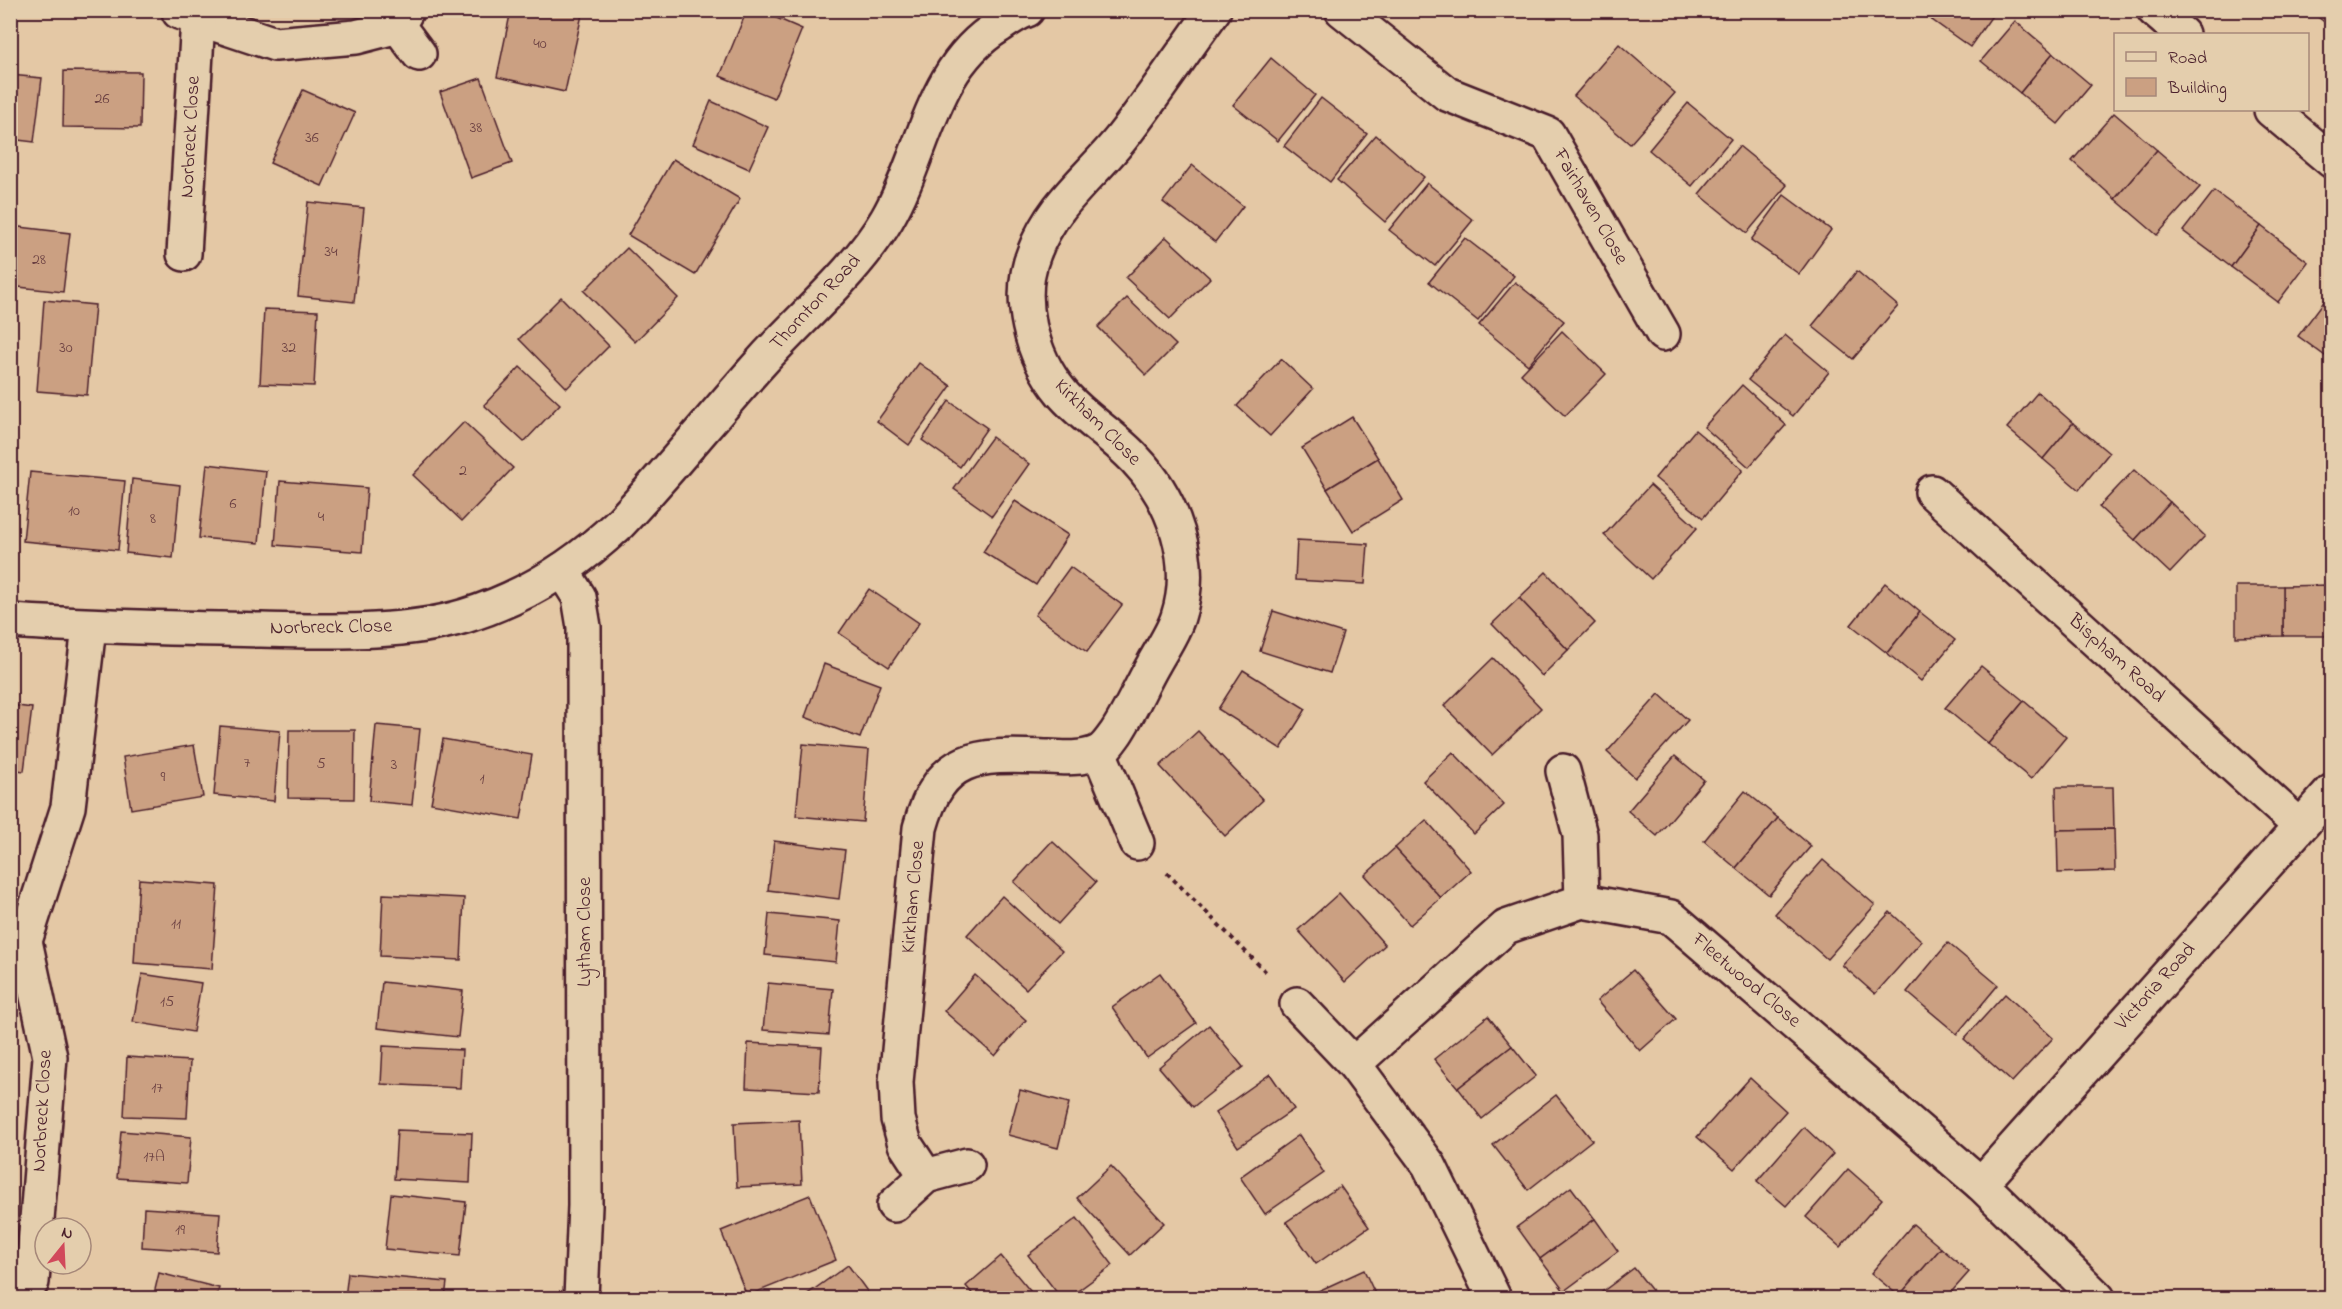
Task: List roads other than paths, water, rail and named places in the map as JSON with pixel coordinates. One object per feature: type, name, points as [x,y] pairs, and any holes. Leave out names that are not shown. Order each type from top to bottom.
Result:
[{"type":"street","name":"Thornton Road","points":[[562,570],[594,548],[620,524],[763,360],[860,257],[891,210],[909,175],[937,98],[956,64],[983,36],[1027,10]]},
{"type":"street","name":"Fairhaven Close","points":[[1342,10],[1447,94],[1548,134],[1663,334]]},
{"type":"street","points":[[2154,10],[2181,33]]},
{"type":"street","name":"Kirkham Close","points":[[926,1176],[905,1144],[898,1119],[896,1082],[921,828],[926,810],[935,790],[950,773],[971,760],[996,756],[1076,758],[1100,752],[1115,734],[1177,620],[1184,596],[1184,567],[1180,540],[1172,513],[1156,485],[1136,459],[1062,393],[1045,370],[1034,341],[1027,310],[1026,284],[1032,256],[1044,228],[1061,202],[1124,135],[1201,13]]},
{"type":"street","name":"Norbreck Close","points":[[184,254],[187,15],[275,44],[356,37],[403,18],[419,54]]},
{"type":"street","points":[[2272,111],[2331,161]]},
{"type":"street","name":"Bispham Road","points":[[1932,492],[2300,825]]},
{"type":"street","name":"Norbreck Close","points":[[10,621],[89,627],[345,631],[415,626],[463,616],[502,603],[536,587],[562,570]]},
{"type":"street","name":"Lytham Close","points":[[562,570],[579,597],[584,627],[585,1206],[581,1299]]},
{"type":"street","name":"Norbreck Close","points":[[32,1282],[50,1057],[25,941],[68,807],[89,627]]},
{"type":"street","points":[[1100,752],[1137,843]]},
{"type":"street","points":[[1563,771],[1580,835],[1582,901]]},
{"type":"street","name":"Victoria Road","points":[[1981,1184],[2331,791]]},
{"type":"street","name":"Fleetwood Close","points":[[1354,1064],[1506,927],[1582,901],[1671,917],[1981,1184],[2098,1299]]},
{"type":"street","points":[[1297,1004],[1354,1064],[1429,1165],[1494,1299]]},
{"type":"street","points":[[894,1205],[926,1176],[967,1165]]}]
